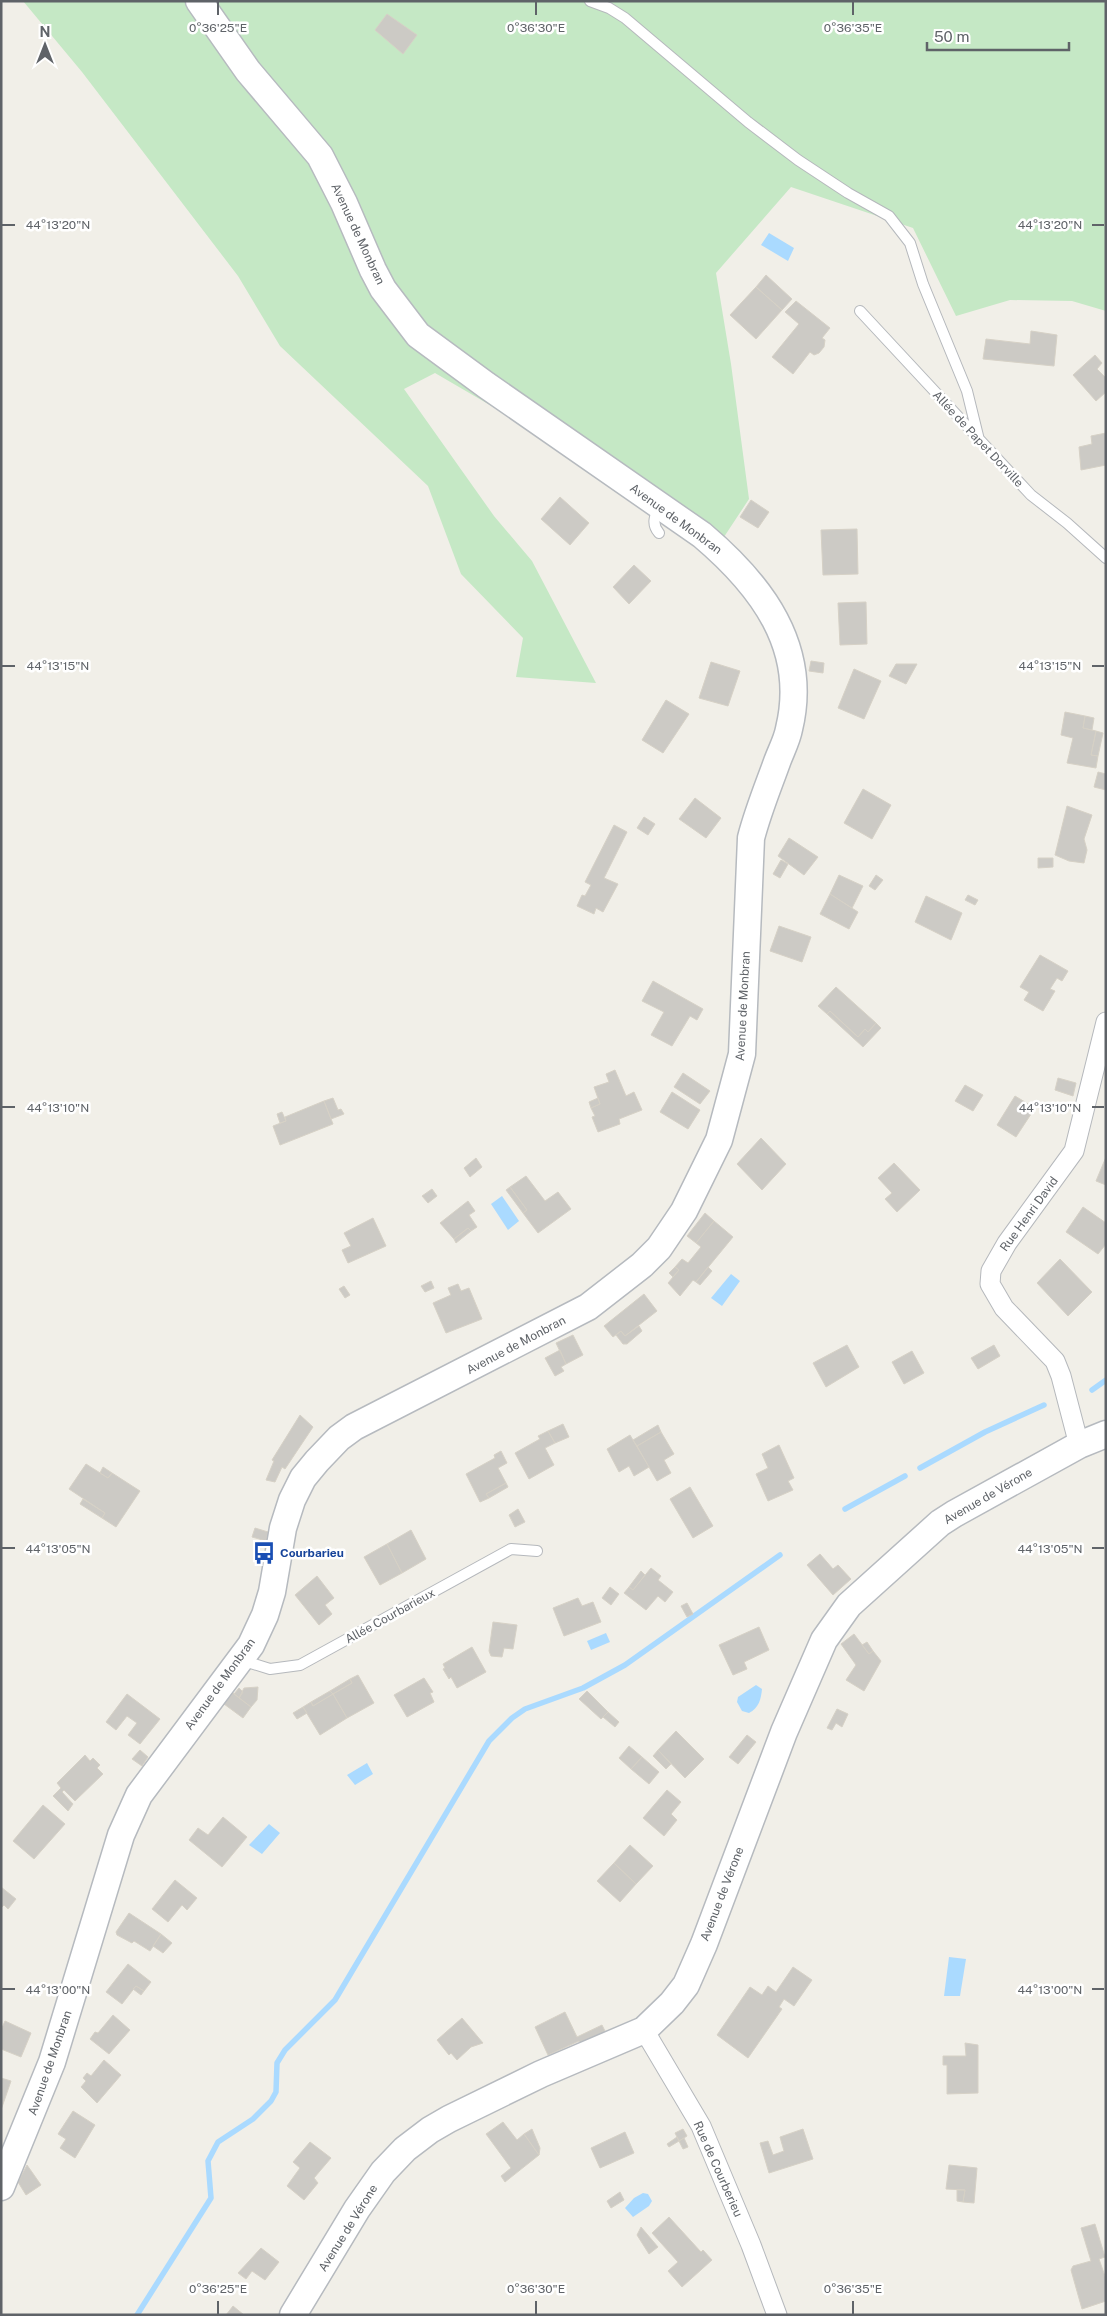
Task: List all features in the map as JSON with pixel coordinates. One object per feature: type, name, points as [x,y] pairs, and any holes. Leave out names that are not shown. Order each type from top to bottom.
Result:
[{"type":"street","name":"Avenue de Monbran","points":[[1,2187],[32,2116],[52,2062],[121,1835],[139,1795],[251,1645],[265,1615],[272,1592],[283,1528],[292,1500],[303,1478],[327,1450],[354,1427],[588,1307],[642,1266],[659,1248],[684,1212],[719,1140],[742,1054],[752,838],[757,815],[789,730],[794,690],[788,648],[778,623],[759,594],[728,557],[660,504],[494,391],[418,335],[383,290],[372,270],[344,203],[320,156],[248,71],[199,1]]},
{"type":"street","name":"Rue Henri David","points":[[1079,1445],[1055,1361],[1004,1308],[990,1284],[991,1270],[1007,1243],[1074,1150],[1106,1022]]},
{"type":"street","name":"Avenue de Vérone","points":[[293,2315],[332,2254],[357,2209],[382,2172],[405,2149],[430,2130],[449,2119],[541,2074],[644,2030],[672,2003],[686,1985],[784,1732],[824,1640],[849,1605],[947,1518],[1079,1445],[1106,1434]]},
{"type":"street","name":"Rue de Courberieu","points":[[644,2030],[701,2126],[751,2245],[776,2315]]},
{"type":"lane","points":[[590,1],[609,8],[625,18],[748,122],[798,160],[848,193],[889,216],[910,243],[923,284],[967,391],[979,440]]},
{"type":"lane","name":"Allée de Papet Dorville","points":[[860,311],[1031,495],[1067,523],[1106,558]]},
{"type":"lane","points":[[659,533],[653,520],[660,504]]},
{"type":"lane","name":"Allée Courbarieux","points":[[240,1659],[270,1669],[300,1665],[511,1549],[536,1551]]},
{"type":"green space","points":[[23,1],[1106,1],[1106,311],[1072,301],[1010,300],[956,316],[913,228],[791,187],[716,273],[731,364],[749,499],[722,540],[435,373],[404,389],[494,516],[532,561],[596,683],[516,677],[523,638],[461,574],[428,486],[280,346],[238,276],[82,72]]},
{"type":"water","points":[[769,233],[794,248],[788,261],[761,245]]},
{"type":"water","points":[[502,1196],[519,1221],[508,1230],[491,1204]]},
{"type":"water","points":[[731,1274],[740,1281],[722,1306],[711,1298]]},
{"type":"water","points":[[606,1633],[610,1642],[591,1650],[587,1641]]},
{"type":"water","points":[[756,1685],[762,1689],[759,1703],[749,1713],[742,1711],[737,1702],[738,1697]]},
{"type":"water","points":[[367,1763],[373,1774],[355,1785],[347,1775]]},
{"type":"water","points":[[269,1824],[280,1833],[262,1854],[249,1845]]},
{"type":"water","points":[[949,1957],[966,1959],[960,1996],[944,1996]]},
{"type":"water","points":[[643,2193],[648,2194],[652,2201],[649,2206],[633,2217],[625,2208],[634,2198]]},
{"type":"building","points":[[387,14],[417,35],[403,54],[375,30]]},
{"type":"building","points":[[766,275],[792,299],[782,310],[756,287]]},
{"type":"building","points":[[756,287],[782,310],[756,339],[730,315]]},
{"type":"building","points":[[796,301],[830,328],[822,338],[825,340],[824,347],[819,353],[814,355],[810,352],[793,374],[772,357],[799,324],[785,312]]},
{"type":"building","points":[[1031,331],[1057,335],[1054,366],[983,359],[986,339],[1030,344]]},
{"type":"building","points":[[1095,355],[1102,363],[1097,369],[1106,378],[1106,392],[1096,401],[1073,375]]},
{"type":"building","points":[[1106,433],[1106,465],[1081,470],[1079,447],[1092,444],[1091,436]]},
{"type":"building","points":[[560,497],[589,523],[570,545],[541,519]]},
{"type":"building","points":[[751,500],[769,512],[758,528],[740,517]]},
{"type":"building","points":[[857,529],[858,574],[823,575],[821,530]]},
{"type":"building","points":[[634,565],[651,581],[629,604],[613,587]]},
{"type":"building","points":[[866,602],[867,644],[840,645],[838,603]]},
{"type":"building","points":[[811,661],[824,663],[823,673],[809,671]]},
{"type":"building","points":[[711,662],[740,671],[728,706],[699,698]]},
{"type":"building","points":[[896,664],[917,664],[906,684],[889,676]]},
{"type":"building","points":[[854,669],[881,681],[864,719],[838,708]]},
{"type":"building","points":[[666,700],[689,714],[663,753],[642,740]]},
{"type":"building","points":[[1065,712],[1085,716],[1083,728],[1096,731],[1091,755],[1098,756],[1096,768],[1067,763],[1073,738],[1061,735]]},
{"type":"building","points":[[1085,716],[1094,718],[1092,730],[1083,728]]},
{"type":"building","points":[[1096,731],[1103,733],[1098,756],[1091,755]]},
{"type":"building","points":[[1098,772],[1106,774],[1106,790],[1094,787]]},
{"type":"building","points":[[863,789],[891,805],[872,839],[844,823]]},
{"type":"building","points":[[695,798],[721,818],[706,838],[679,819]]},
{"type":"building","points":[[1067,806],[1092,815],[1084,839],[1087,850],[1084,863],[1069,861],[1055,855]]},
{"type":"building","points":[[644,817],[655,824],[648,835],[637,828]]},
{"type":"building","points":[[614,825],[627,832],[604,878],[618,884],[603,912],[596,908],[594,914],[577,906],[582,895],[585,896],[591,885],[585,882]]},
{"type":"building","points":[[789,838],[818,857],[804,875],[778,856]]},
{"type":"building","points":[[1038,858],[1053,858],[1053,867],[1038,868]]},
{"type":"building","points":[[781,860],[788,864],[780,878],[773,874]]},
{"type":"building","points":[[839,875],[863,886],[852,908],[830,894]]},
{"type":"building","points":[[876,875],[883,880],[875,890],[869,886]]},
{"type":"building","points":[[830,894],[858,912],[849,929],[820,914]]},
{"type":"building","points":[[968,895],[978,900],[975,905],[965,900]]},
{"type":"building","points":[[926,896],[962,913],[951,940],[915,922]]},
{"type":"building","points":[[779,926],[811,937],[802,962],[770,951]]},
{"type":"building","points":[[1040,955],[1068,971],[1062,981],[1057,978],[1050,989],[1055,991],[1043,1011],[1024,1000],[1029,992],[1020,987]]},
{"type":"building","points":[[653,981],[703,1009],[697,1020],[690,1016],[672,1046],[651,1035],[664,1012],[642,1001]]},
{"type":"building","points":[[836,987],[876,1023],[868,1032],[865,1029],[858,1037],[830,1011],[827,1014],[818,1006]]},
{"type":"building","points":[[830,1011],[858,1037],[865,1029],[868,1032],[876,1023],[881,1028],[863,1047],[827,1014]]},
{"type":"building","points":[[615,1070],[626,1096],[634,1092],[642,1110],[619,1119],[620,1124],[598,1132],[592,1117],[595,1116],[591,1108],[600,1104],[594,1087],[609,1082],[606,1074]]},
{"type":"building","points":[[683,1073],[710,1091],[700,1104],[674,1087]]},
{"type":"building","points":[[1058,1078],[1076,1083],[1073,1096],[1055,1090]]},
{"type":"building","points":[[965,1085],[983,1095],[973,1111],[955,1101]]},
{"type":"building","points":[[672,1092],[700,1110],[688,1129],[660,1112]]},
{"type":"building","points":[[1015,1096],[1035,1108],[1016,1137],[997,1125]]},
{"type":"building","points":[[333,1098],[338,1110],[341,1109],[344,1114],[331,1119],[324,1101]]},
{"type":"building","points":[[598,1098],[600,1104],[591,1108],[589,1102]]},
{"type":"building","points":[[324,1101],[333,1124],[280,1145],[273,1126],[286,1121],[285,1117]]},
{"type":"building","points":[[282,1112],[286,1121],[280,1123],[277,1114]]},
{"type":"building","points":[[761,1138],[786,1164],[762,1190],[737,1164]]},
{"type":"building","points":[[1106,1157],[1106,1185],[1096,1181]]},
{"type":"building","points":[[476,1158],[482,1167],[470,1177],[464,1168]]},
{"type":"building","points":[[894,1163],[920,1190],[897,1212],[885,1199],[892,1193],[878,1178]]},
{"type":"building","points":[[526,1176],[545,1201],[558,1192],[571,1209],[538,1233],[523,1213],[527,1210],[510,1187]]},
{"type":"building","points":[[510,1187],[527,1210],[523,1213],[506,1190]]},
{"type":"building","points":[[432,1189],[437,1196],[428,1203],[422,1196]]},
{"type":"building","points":[[468,1201],[475,1211],[469,1215],[477,1227],[471,1231],[468,1228],[454,1239],[440,1223]]},
{"type":"building","points":[[1083,1207],[1106,1223],[1106,1244],[1098,1254],[1066,1232]]},
{"type":"building","points":[[705,1213],[714,1221],[696,1243],[687,1236]]},
{"type":"building","points":[[373,1218],[386,1246],[348,1263],[342,1250],[351,1246],[344,1233]]},
{"type":"building","points":[[714,1221],[733,1237],[696,1282],[693,1280],[680,1296],[668,1283],[679,1270],[675,1267],[682,1259],[688,1263],[701,1247],[696,1243]]},
{"type":"building","points":[[468,1228],[471,1231],[456,1243],[454,1239]]},
{"type":"building","points":[[1060,1259],[1092,1292],[1068,1316],[1037,1283]]},
{"type":"building","points":[[675,1267],[679,1270],[673,1277],[669,1273]]},
{"type":"building","points":[[708,1267],[712,1271],[700,1285],[696,1282]]},
{"type":"building","points":[[431,1281],[434,1288],[425,1292],[421,1286]]},
{"type":"building","points":[[458,1284],[461,1291],[469,1288],[482,1319],[446,1333],[433,1303],[451,1295],[448,1288]]},
{"type":"building","points":[[344,1286],[350,1295],[345,1298],[339,1289]]},
{"type":"building","points":[[644,1294],[657,1311],[625,1336],[621,1331],[613,1337],[604,1326]]},
{"type":"building","points":[[639,1326],[642,1331],[627,1344],[623,1344],[616,1335],[621,1331],[625,1336]]},
{"type":"building","points":[[573,1335],[583,1355],[566,1364],[556,1343]]},
{"type":"building","points":[[847,1345],[859,1367],[826,1387],[813,1363]]},
{"type":"building","points":[[994,1345],[1000,1356],[978,1369],[971,1358]]},
{"type":"building","points":[[560,1350],[566,1364],[561,1367],[564,1371],[555,1376],[545,1358]]},
{"type":"building","points":[[912,1351],[924,1373],[904,1384],[892,1362]]},
{"type":"building","points":[[300,1415],[313,1427],[285,1469],[282,1467],[275,1482],[266,1480],[274,1461],[272,1460]]},
{"type":"building","points":[[563,1424],[569,1437],[555,1443],[548,1431]]},
{"type":"building","points":[[658,1425],[661,1432],[637,1446],[633,1440]]},
{"type":"building","points":[[548,1431],[555,1443],[545,1448],[554,1465],[529,1479],[515,1453],[540,1439],[538,1436]]},
{"type":"building","points":[[661,1432],[674,1454],[664,1460],[671,1473],[657,1481],[637,1446]]},
{"type":"building","points":[[630,1435],[649,1467],[634,1476],[629,1466],[619,1472],[607,1449]]},
{"type":"building","points":[[779,1445],[794,1478],[788,1481],[793,1490],[768,1501],[756,1474],[768,1468],[762,1454]]},
{"type":"building","points":[[501,1451],[507,1463],[498,1468],[506,1483],[486,1494],[489,1498],[480,1502],[466,1474],[495,1458],[494,1455]]},
{"type":"building","points":[[86,1464],[108,1478],[112,1473],[140,1491],[116,1527],[102,1518],[105,1513],[69,1489]]},
{"type":"building","points":[[103,1467],[112,1473],[108,1478],[100,1473]]},
{"type":"building","points":[[506,1483],[508,1487],[489,1498],[486,1494]]},
{"type":"building","points":[[690,1487],[713,1526],[693,1538],[670,1499]]},
{"type":"building","points":[[83,1499],[105,1513],[102,1518],[80,1504]]},
{"type":"building","points":[[518,1509],[525,1522],[515,1527],[509,1515]]},
{"type":"building","points":[[255,1528],[268,1532],[266,1541],[252,1537]]},
{"type":"building","points":[[411,1530],[426,1559],[402,1573],[387,1544]]},
{"type":"building","points":[[387,1544],[402,1573],[380,1585],[364,1557]]},
{"type":"building","points":[[820,1554],[833,1569],[838,1565],[851,1579],[833,1595],[807,1565]]},
{"type":"building","points":[[651,1568],[661,1576],[658,1580],[673,1592],[665,1602],[658,1596],[646,1610],[624,1593],[629,1587],[633,1590]]},
{"type":"building","points":[[641,1571],[645,1575],[633,1590],[629,1587]]},
{"type":"building","points":[[317,1576],[334,1598],[325,1605],[332,1614],[319,1625],[295,1595]]},
{"type":"building","points":[[610,1587],[619,1594],[611,1605],[602,1598]]},
{"type":"building","points":[[578,1598],[582,1606],[593,1602],[601,1622],[564,1636],[553,1608]]},
{"type":"building","points":[[687,1603],[693,1614],[687,1617],[681,1606]]},
{"type":"building","points":[[493,1622],[517,1625],[513,1649],[504,1648],[502,1657],[491,1656],[489,1651]]},
{"type":"building","points":[[759,1627],[769,1650],[744,1662],[747,1669],[733,1675],[719,1645]]},
{"type":"building","points":[[854,1634],[869,1654],[873,1651],[881,1661],[864,1691],[846,1680],[856,1665],[841,1644]]},
{"type":"building","points":[[867,1642],[873,1651],[869,1654],[862,1645]]},
{"type":"building","points":[[472,1647],[486,1672],[457,1688],[451,1677],[449,1679],[443,1669],[445,1668],[443,1664]]},
{"type":"building","points":[[358,1675],[374,1703],[347,1718],[333,1694],[352,1683],[350,1679]]},
{"type":"building","points":[[424,1678],[433,1692],[430,1693],[434,1702],[407,1717],[394,1695]]},
{"type":"building","points":[[350,1679],[352,1683],[333,1694],[330,1691]]},
{"type":"building","points":[[258,1687],[257,1700],[251,1707],[239,1698],[244,1688]]},
{"type":"building","points":[[239,1688],[243,1692],[239,1698],[234,1694]]},
{"type":"building","points":[[330,1691],[333,1694],[313,1706],[311,1702]]},
{"type":"building","points":[[587,1691],[608,1712],[601,1719],[579,1699]]},
{"type":"building","points":[[233,1693],[251,1707],[243,1718],[224,1704]]},
{"type":"building","points":[[127,1694],[160,1719],[140,1744],[128,1735],[137,1723],[127,1716],[116,1730],[106,1722]]},
{"type":"building","points":[[333,1694],[347,1718],[320,1735],[303,1707],[311,1702],[313,1706]]},
{"type":"building","points":[[303,1707],[307,1713],[297,1719],[293,1713]]},
{"type":"building","points":[[837,1709],[848,1714],[842,1727],[836,1723],[832,1730],[827,1728]]},
{"type":"building","points":[[608,1712],[619,1722],[615,1727],[603,1717]]},
{"type":"building","points":[[676,1731],[704,1759],[685,1778],[658,1750]]},
{"type":"building","points":[[747,1735],[756,1742],[738,1764],[729,1757]]},
{"type":"building","points":[[629,1746],[642,1757],[631,1769],[619,1758]]},
{"type":"building","points":[[140,1750],[148,1757],[142,1766],[132,1759]]},
{"type":"building","points":[[658,1750],[671,1764],[666,1769],[653,1756]]},
{"type":"building","points":[[85,1755],[90,1761],[93,1758],[100,1765],[97,1768],[103,1774],[75,1801],[64,1790],[62,1792],[73,1804],[68,1811],[53,1796],[61,1788],[57,1783]]},
{"type":"building","points":[[642,1757],[659,1772],[649,1784],[631,1769]]},
{"type":"building","points":[[667,1790],[681,1802],[671,1814],[677,1820],[664,1836],[643,1818]]},
{"type":"building","points":[[43,1805],[65,1824],[34,1859],[13,1841]]},
{"type":"building","points":[[223,1817],[247,1837],[222,1867],[189,1840],[198,1828],[208,1835]]},
{"type":"building","points":[[630,1845],[653,1866],[636,1884],[614,1863]]},
{"type":"building","points":[[614,1863],[636,1884],[620,1902],[597,1881]]},
{"type":"building","points":[[175,1880],[197,1898],[187,1910],[182,1905],[168,1922],[152,1909]]},
{"type":"building","points":[[1,1887],[16,1899],[8,1909],[4,1905],[1,1908]]},
{"type":"building","points":[[129,1913],[161,1934],[150,1951],[134,1941],[132,1943],[117,1935],[116,1932]]},
{"type":"building","points":[[161,1934],[172,1943],[163,1953],[153,1946]]},
{"type":"building","points":[[128,1964],[151,1982],[144,1991],[136,1986],[122,2004],[106,1992]]},
{"type":"building","points":[[793,1967],[812,1980],[794,2006],[784,1999],[779,2007],[782,2009],[748,2058],[717,2035],[750,1987],[762,1995],[768,1986],[776,1992]]},
{"type":"building","points":[[136,1986],[144,1991],[141,1995],[133,1989]]},
{"type":"building","points":[[565,2012],[577,2037],[602,2025],[607,2035],[581,2045],[579,2041],[548,2055],[535,2027]]},
{"type":"building","points":[[113,2015],[130,2030],[109,2054],[90,2039],[95,2032],[98,2033]]},
{"type":"building","points":[[462,2018],[483,2043],[471,2047],[457,2060],[451,2053],[449,2055],[437,2040]]},
{"type":"building","points":[[5,2021],[31,2033],[21,2057],[1,2049],[1,2030]]},
{"type":"building","points":[[965,2043],[978,2045],[978,2093],[947,2094],[947,2065],[943,2065],[943,2056],[966,2056]]},
{"type":"building","points":[[104,2060],[121,2075],[97,2103],[81,2087],[86,2081],[83,2078],[87,2073],[91,2076]]},
{"type":"building","points":[[1,2078],[11,2081],[1,2110]]},
{"type":"building","points":[[73,2111],[95,2125],[75,2158],[60,2148],[66,2139],[58,2134]]},
{"type":"building","points":[[503,2122],[517,2140],[524,2134],[539,2155],[505,2182],[501,2176],[511,2168],[486,2134]]},
{"type":"building","points":[[532,2129],[540,2148],[539,2155],[524,2134]]},
{"type":"building","points":[[683,2129],[687,2136],[679,2141],[675,2133]]},
{"type":"building","points":[[803,2129],[813,2159],[769,2173],[760,2143],[768,2141],[773,2155],[784,2151],[780,2137]]},
{"type":"building","points":[[625,2132],[634,2153],[600,2168],[591,2148]]},
{"type":"building","points":[[677,2137],[679,2141],[669,2147],[667,2144]]},
{"type":"building","points":[[684,2138],[688,2147],[683,2149],[679,2141]]},
{"type":"building","points":[[310,2142],[331,2158],[314,2178],[318,2183],[304,2200],[287,2186],[300,2168],[293,2162]]},
{"type":"building","points":[[27,2165],[41,2185],[26,2195],[18,2182]]},
{"type":"building","points":[[949,2165],[977,2168],[974,2203],[963,2202],[965,2190],[946,2189]]},
{"type":"building","points":[[957,2190],[965,2190],[963,2202],[957,2201]]},
{"type":"building","points":[[620,2192],[624,2200],[611,2208],[607,2201]]},
{"type":"building","points":[[669,2217],[701,2252],[703,2250],[712,2260],[682,2287],[668,2271],[678,2262],[652,2233]]},
{"type":"building","points":[[1095,2224],[1105,2257],[1099,2259],[1106,2279],[1106,2301],[1082,2309],[1071,2270],[1073,2266],[1091,2261],[1081,2228]]},
{"type":"building","points":[[641,2227],[658,2247],[649,2254],[637,2235]]},
{"type":"building","points":[[261,2248],[279,2262],[265,2280],[252,2271],[246,2279],[238,2273]]},
{"type":"building","points":[[233,2306],[244,2315],[226,2315]]},
{"type":"waterway","points":[[1092,1390],[1106,1380]]},
{"type":"waterway","points":[[920,1468],[985,1432],[1044,1405]]},
{"type":"waterway","points":[[845,1509],[905,1476]]},
{"type":"waterway","points":[[137,2315],[211,2198],[208,2161],[218,2142],[253,2119],[271,2101],[276,2092],[277,2063],[285,2050],[335,2000],[489,1741],[512,1718],[525,1709],[583,1688],[625,1665],[780,1555]]},
{"type":"place","name":"Courbarieu","points":[[264,1553]]}]
